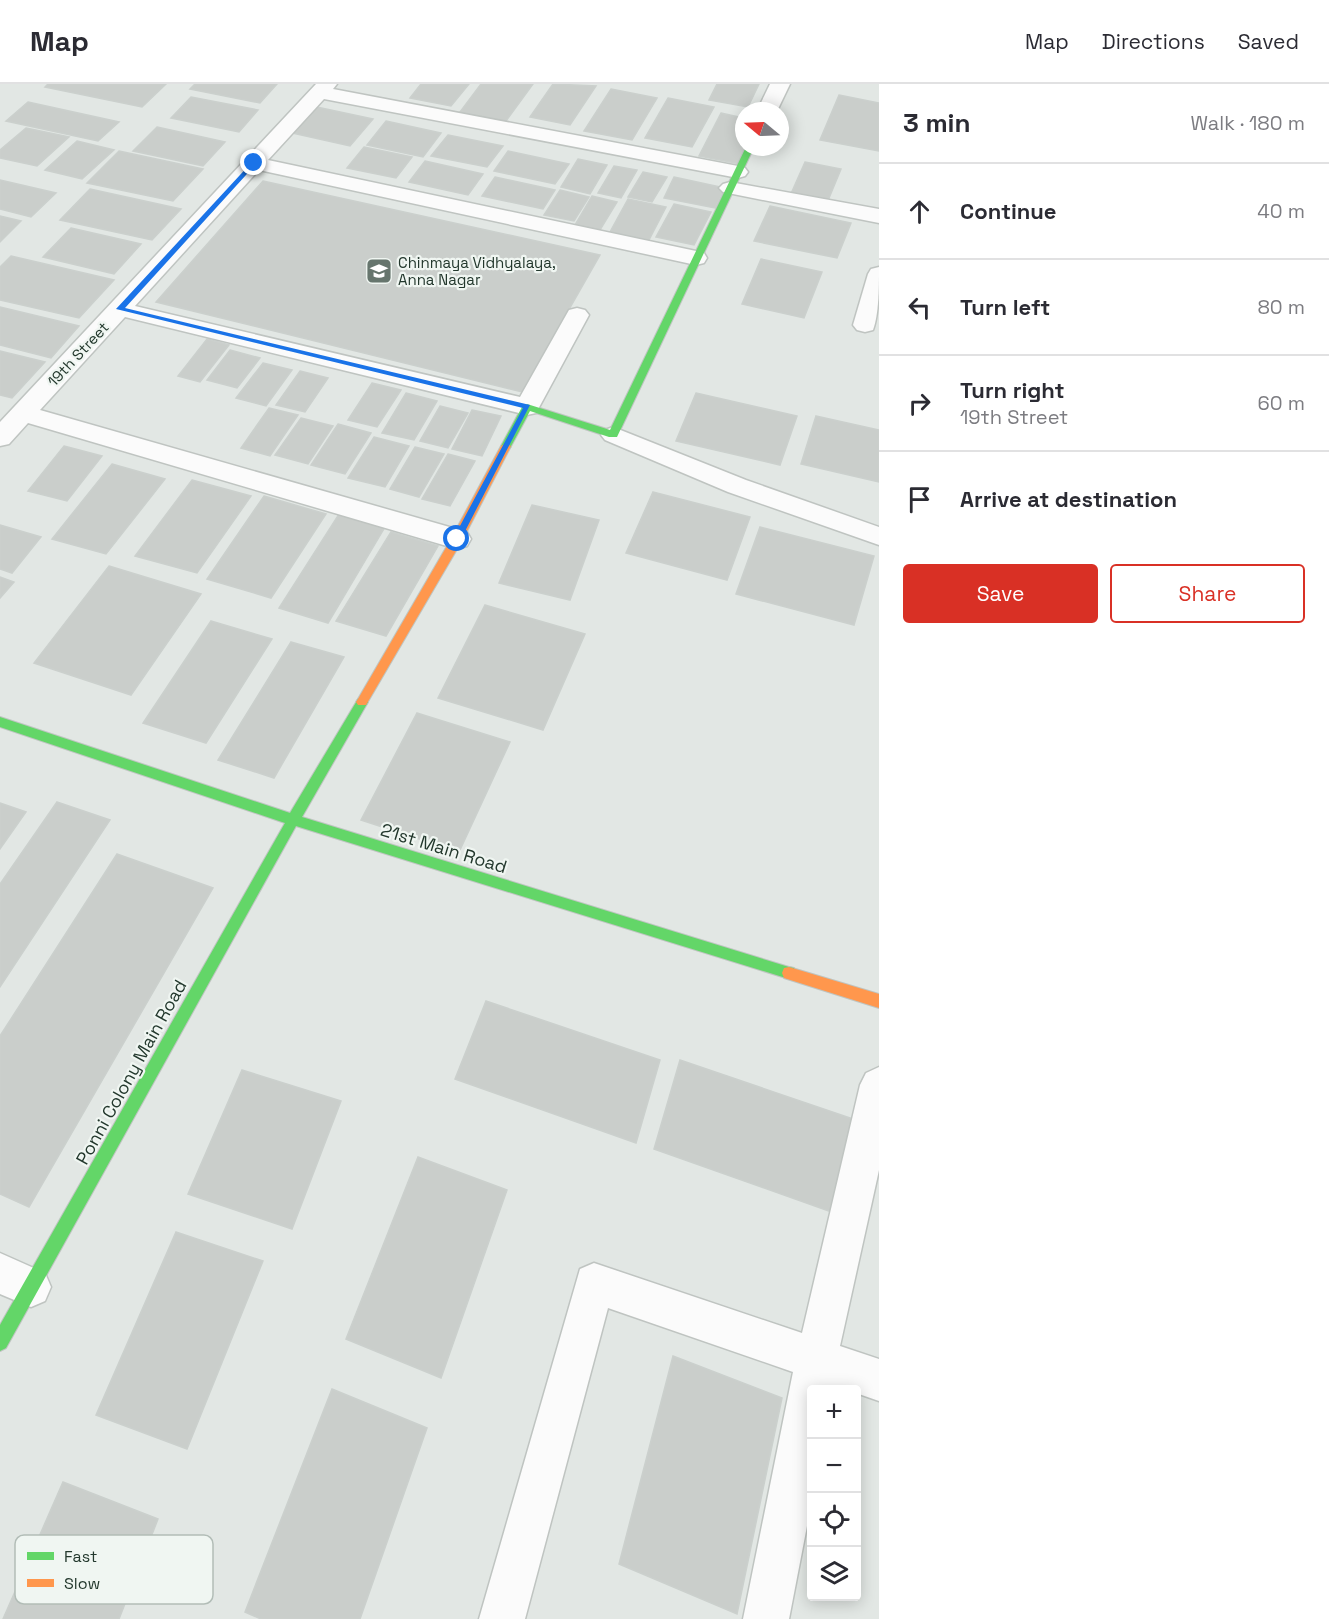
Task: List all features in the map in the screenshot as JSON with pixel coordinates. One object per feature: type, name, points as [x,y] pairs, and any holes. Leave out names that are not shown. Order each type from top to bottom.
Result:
[{"type":"street","points":[[771,102],[780,84]]},
{"type":"street","points":[[323,88],[734,180],[879,216]]},
{"type":"street","name":"19th Street","points":[[0,438],[323,88]]},
{"type":"street","points":[[120,309],[527,407],[613,435],[746,156]]},
{"type":"street","points":[[254,163],[696,258]]},
{"type":"street","points":[[865,324],[879,274]]},
{"type":"street","points":[[527,407],[577,315]]},
{"type":"street","name":"Ponni Colony Main Road","points":[[0,1342],[16,1280],[293,820],[457,539],[527,407]]},
{"type":"street","points":[[23,413],[457,539]]},
{"type":"street","name":"21st Main Road","points":[[0,722],[293,820],[879,1001]]},
{"type":"street","points":[[766,1619],[817,1357],[879,1085]]},
{"type":"street","points":[[502,1619],[594,1283],[879,1380]]},
{"type":"lane","points":[[613,435],[737,486],[879,536]]},
{"type":"building","points":[[48,84],[166,84],[142,107],[45,87]]},
{"type":"building","points":[[195,84],[277,84],[260,103],[190,89]]},
{"type":"building","points":[[421,84],[469,84],[451,106],[410,98]]},
{"type":"building","points":[[481,84],[533,84],[506,121],[460,112]]},
{"type":"building","points":[[553,84],[596,86],[570,125],[530,117]]},
{"type":"building","points":[[717,84],[759,84],[750,102],[735,102],[735,105],[709,100]]},
{"type":"building","points":[[611,89],[657,98],[632,140],[584,131]]},
{"type":"building","points":[[839,95],[879,103],[879,151],[820,140]]},
{"type":"building","points":[[191,97],[258,110],[239,132],[171,118]]},
{"type":"building","points":[[668,98],[714,107],[692,147],[645,138]]},
{"type":"building","points":[[28,102],[119,122],[98,141],[6,121]]},
{"type":"building","points":[[312,106],[373,119],[350,146],[288,132]]},
{"type":"building","points":[[721,113],[735,116],[735,156],[744,156],[740,164],[699,156]]},
{"type":"building","points":[[386,121],[441,133],[423,157],[367,145]]},
{"type":"building","points":[[157,127],[225,142],[203,166],[133,151]]},
{"type":"building","points":[[26,128],[69,137],[37,166],[0,158],[0,150]]},
{"type":"building","points":[[448,135],[503,146],[487,167],[431,156]]},
{"type":"building","points":[[77,141],[114,150],[82,179],[45,170]]},
{"type":"building","points":[[364,147],[412,157],[396,178],[347,168]]},
{"type":"building","points":[[119,151],[203,169],[173,201],[87,183]]},
{"type":"building","points":[[508,151],[569,164],[555,184],[494,171]]},
{"type":"building","points":[[578,159],[607,165],[590,194],[561,187]]},
{"type":"building","points":[[425,161],[483,174],[468,195],[409,182]]},
{"type":"building","points":[[805,162],[841,169],[827,203],[790,196]]},
{"type":"building","points":[[614,166],[637,170],[621,198],[598,193]]},
{"type":"building","points":[[643,172],[667,177],[652,202],[628,197]]},
{"type":"building","points":[[495,177],[555,190],[543,209],[482,196]]},
{"type":"building","points":[[674,177],[725,188],[715,208],[664,198]]},
{"type":"building","points":[[0,180],[56,193],[31,217],[0,209]]},
{"type":"building","points":[[263,181],[600,255],[522,392],[156,302]]},
{"type":"building","points":[[90,189],[181,209],[152,240],[60,220]]},
{"type":"building","points":[[560,190],[589,197],[574,221],[544,215]]},
{"type":"building","points":[[592,196],[617,202],[600,230],[575,225]]},
{"type":"building","points":[[628,199],[666,207],[649,240],[610,232]]},
{"type":"building","points":[[674,204],[711,212],[694,245],[656,237]]},
{"type":"building","points":[[770,206],[851,223],[837,258],[754,241]]},
{"type":"building","points":[[0,216],[21,221],[0,242]]},
{"type":"building","points":[[71,228],[141,244],[114,274],[43,257]]},
{"type":"building","points":[[11,256],[114,280],[79,318],[0,300],[0,267]]},
{"type":"building","points":[[761,259],[822,272],[804,318],[742,304]]},
{"type":"building","points":[[0,307],[79,326],[51,358],[0,345]]},
{"type":"building","points":[[207,339],[229,345],[200,382],[178,376]]},
{"type":"building","points":[[230,350],[260,358],[237,388],[207,380]]},
{"type":"building","points":[[0,351],[45,362],[12,398],[0,395]]},
{"type":"building","points":[[263,363],[292,370],[266,406],[236,398]]},
{"type":"building","points":[[300,371],[328,378],[305,412],[276,405]]},
{"type":"building","points":[[372,383],[401,390],[377,427],[348,420]]},
{"type":"building","points":[[406,393],[437,401],[414,440],[382,433]]},
{"type":"building","points":[[696,393],[797,416],[780,465],[676,441]]},
{"type":"building","points":[[440,406],[468,413],[448,448],[420,441]]},
{"type":"building","points":[[269,408],[298,415],[270,456],[241,448]]},
{"type":"building","points":[[472,410],[501,416],[482,456],[452,449]]},
{"type":"building","points":[[816,416],[879,430],[879,482],[801,464]]},
{"type":"building","points":[[301,418],[333,426],[308,464],[275,455]]},
{"type":"building","points":[[338,424],[371,433],[345,474],[311,465]]},
{"type":"building","points":[[374,437],[409,446],[385,487],[348,478]]},
{"type":"building","points":[[64,446],[102,456],[67,501],[28,491]]},
{"type":"building","points":[[415,447],[444,454],[419,497],[390,489]]},
{"type":"building","points":[[448,454],[475,461],[450,506],[422,499]]},
{"type":"building","points":[[112,464],[165,479],[106,554],[52,539]]},
{"type":"building","points":[[192,480],[251,496],[197,573],[135,556]]},
{"type":"building","points":[[653,492],[750,517],[727,580],[626,553]]},
{"type":"building","points":[[264,496],[326,514],[271,598],[207,579]]},
{"type":"building","points":[[532,505],[599,520],[570,600],[499,583]]},
{"type":"building","points":[[339,514],[385,527],[328,623],[279,608]]},
{"type":"building","points":[[0,525],[41,537],[12,573],[0,569]]},
{"type":"building","points":[[760,527],[874,556],[854,625],[736,594]]},
{"type":"building","points":[[391,532],[438,546],[386,636],[336,621]]},
{"type":"building","points":[[109,566],[201,594],[131,695],[34,663]]},
{"type":"building","points":[[0,577],[14,582],[0,598]]},
{"type":"building","points":[[485,605],[585,634],[543,730],[438,698]]},
{"type":"building","points":[[211,621],[272,639],[206,743],[143,723]]},
{"type":"building","points":[[291,642],[344,657],[274,778],[218,760]]},
{"type":"building","points":[[417,713],[510,742],[459,852],[361,820]]},
{"type":"building","points":[[57,802],[110,820],[0,987],[0,884]]},
{"type":"building","points":[[0,803],[26,812],[0,849]]},
{"type":"building","points":[[117,854],[213,888],[29,1207],[0,1194],[0,1036]]},
{"type":"building","points":[[486,1001],[660,1060],[636,1143],[455,1079]]},
{"type":"building","points":[[680,1060],[859,1121],[840,1215],[654,1149]]},
{"type":"building","points":[[242,1070],[341,1101],[292,1229],[188,1194]]},
{"type":"building","points":[[418,1157],[507,1190],[441,1378],[346,1339]]},
{"type":"building","points":[[176,1232],[263,1261],[187,1449],[96,1415]]},
{"type":"building","points":[[673,1356],[782,1398],[737,1614],[619,1564]]},
{"type":"building","points":[[332,1389],[427,1428],[360,1619],[261,1619],[245,1612]]},
{"type":"building","points":[[63,1482],[158,1519],[152,1535],[40,1535]]},
{"type":"building","points":[[15,1592],[15,1604],[125,1604],[119,1619],[3,1619]]},
{"type":"traffic: fast","points":[[506,446],[527,407],[613,435],[746,156]]},
{"type":"traffic: fast","points":[[0,1342],[293,820],[362,702]]},
{"type":"traffic: fast","points":[[0,722],[293,820],[789,973]]},
{"type":"traffic: slow","points":[[362,702],[457,539],[506,446]]},
{"type":"traffic: slow","points":[[789,973],[879,1001]]},
{"type":"place","name":"Chinmaya Vidhyalaya, Anna Nagar","points":[[379,271]]},
{"type":"route","points":[[254,163],[120,309],[527,407],[457,539]]}]
